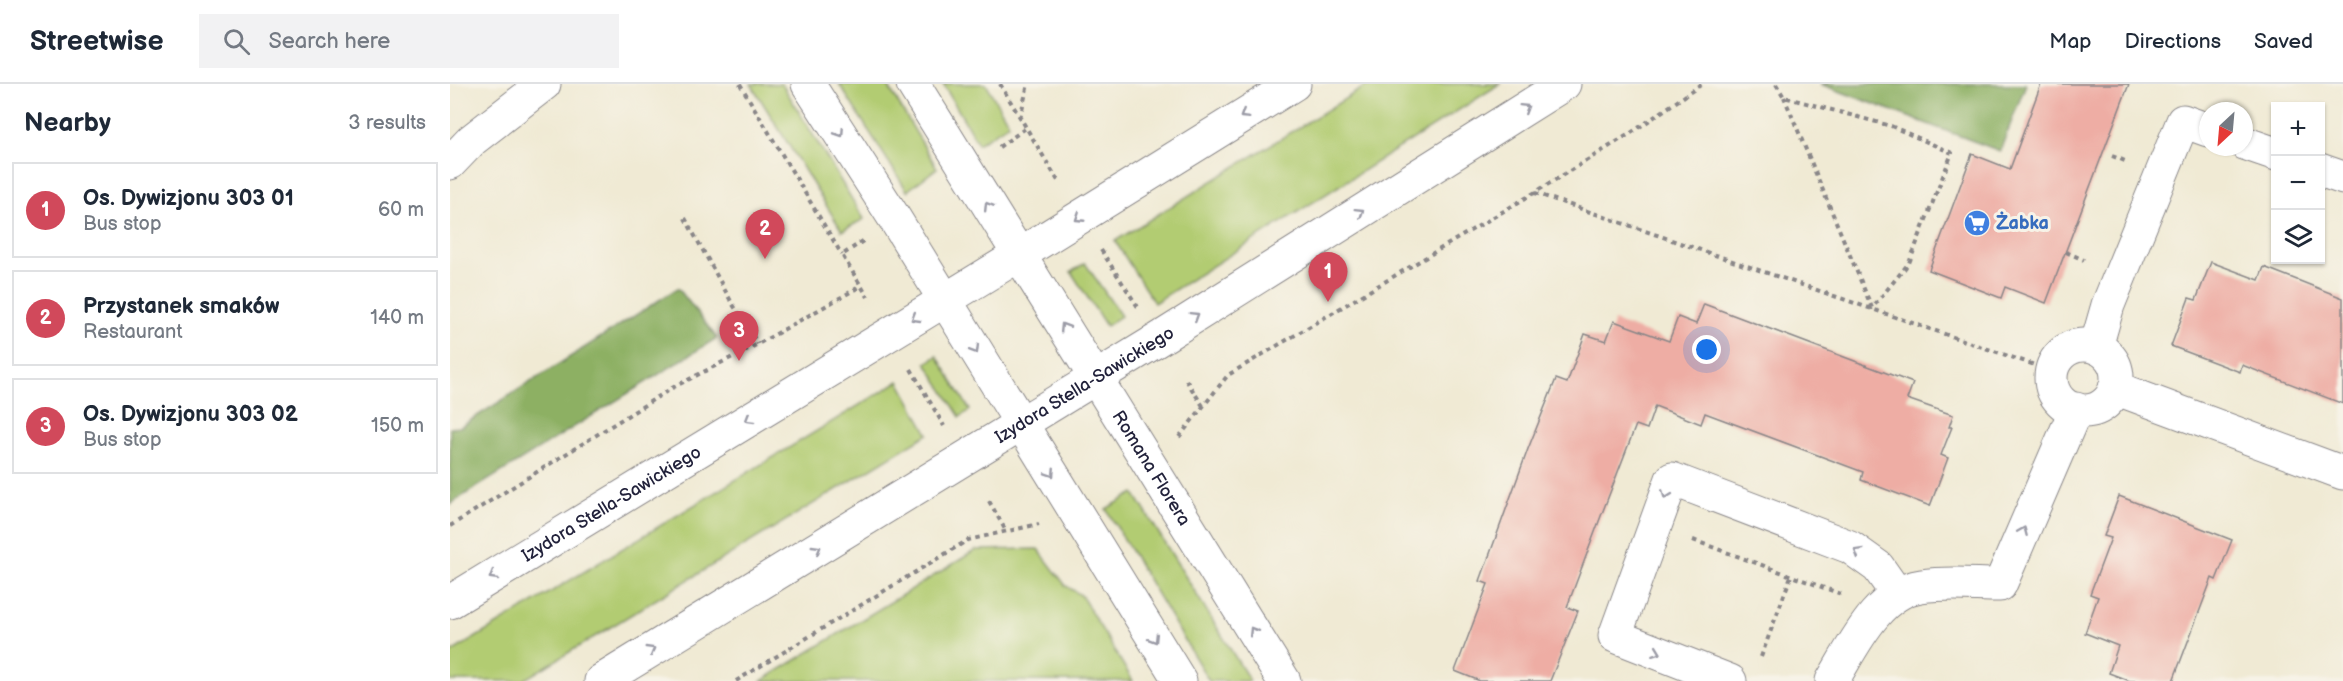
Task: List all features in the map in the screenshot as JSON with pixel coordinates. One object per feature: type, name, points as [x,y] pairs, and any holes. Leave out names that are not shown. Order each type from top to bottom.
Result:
[{"type":"street","points":[[450,163],[472,140],[544,84]]},
{"type":"street","points":[[808,84],[895,219],[1180,681]]},
{"type":"street","name":"Romana Florera","points":[[913,84],[1284,681]]},
{"type":"street","name":"Izydora Stella-Sawickiego","points":[[450,602],[1019,255],[1294,84]]},
{"type":"street","name":"Izydora Stella-Sawickiego","points":[[601,681],[1159,339],[1564,84]]},
{"type":"street","points":[[2096,347],[2108,304],[2183,121],[2199,127]]},
{"type":"street","points":[[2253,146],[2271,152]]},
{"type":"street","points":[[2325,172],[2343,178]]},
{"type":"street","points":[[2080,345],[2096,347],[2104,351],[2114,364],[2117,380],[2115,388],[2107,402],[2100,407],[2084,411],[2076,409],[2061,401],[2056,395],[2051,379],[2052,370],[2059,356],[2065,351],[2080,345]]},
{"type":"street","points":[[2115,388],[2343,473]]},
{"type":"street","points":[[1832,681],[1868,621],[1889,602],[1919,586],[2000,585],[2076,409]]},
{"type":"street","points":[[1730,681],[1615,636],[1672,479],[1850,547],[1878,567],[1889,602]]},
{"type":"path","points":[[740,84],[868,297]]},
{"type":"path","points":[[1000,84],[1062,189]]},
{"type":"path","points":[[1020,118],[1028,84]]},
{"type":"path","points":[[1177,439],[1228,375],[1534,193],[1631,133],[1701,84]]},
{"type":"path","points":[[1776,84],[1784,97],[1872,308]]},
{"type":"path","points":[[1784,97],[1891,126],[1952,153],[1909,263],[1872,308]]},
{"type":"path","points":[[998,148],[1026,128]]},
{"type":"path","points":[[1534,193],[2052,370]]},
{"type":"path","points":[[685,218],[732,303],[758,344]]},
{"type":"path","points":[[842,255],[866,239]]},
{"type":"path","points":[[1098,244],[1143,314]]},
{"type":"path","points":[[450,526],[672,388],[758,344],[861,286]]},
{"type":"path","points":[[910,369],[948,431]]},
{"type":"path","points":[[1186,380],[1203,406]]},
{"type":"path","points":[[989,501],[1006,531]]},
{"type":"path","points":[[736,681],[968,540],[1045,523]]},
{"type":"path","points":[[1654,526],[1791,576],[1889,602]]},
{"type":"path","points":[[1760,660],[1791,576]]},
{"type":"green space","points":[[751,84],[782,84],[864,219],[842,231]]},
{"type":"green space","points":[[839,84],[887,84],[937,168],[907,191]]},
{"type":"green space","points":[[943,84],[986,84],[1009,124],[978,144]]},
{"type":"green space","points":[[1369,84],[1500,84],[1154,303],[1115,241]]},
{"type":"green space","points":[[1820,84],[2026,84],[2000,151]]},
{"type":"green space","points":[[1085,263],[1121,316],[1106,326],[1071,272]]},
{"type":"green space","points":[[678,288],[717,338],[450,504],[450,428],[460,427]]},
{"type":"green space","points":[[937,356],[970,410],[960,417],[926,363]]},
{"type":"green space","points":[[899,381],[928,434],[522,681],[450,681],[450,653]]},
{"type":"green space","points":[[1134,493],[1250,681],[1209,681],[1106,509]]},
{"type":"green space","points":[[1038,549],[1066,586],[1081,595],[1133,681],[761,681],[976,550]]},
{"type":"building","points":[[2041,84],[2129,84],[2046,303],[2005,287],[2001,298],[1929,270],[1972,154],[2010,169]]},
{"type":"building","points":[[2211,262],[2259,280],[2264,267],[2343,298],[2343,404],[2242,365],[2240,372],[2171,346],[2189,298],[2196,300]]},
{"type":"building","points":[[1704,304],[1913,383],[1907,399],[1953,415],[1949,427],[1952,427],[1941,455],[1948,458],[1930,506],[1861,480],[1863,472],[1705,413],[1701,424],[1655,406],[1647,429],[1636,425],[1601,516],[1567,607],[1578,611],[1550,681],[1480,681],[1455,671],[1488,584],[1480,581],[1528,449],[1556,379],[1567,383],[1585,334],[1606,341],[1614,321],[1669,341],[1678,317],[1696,324]]},
{"type":"building","points":[[2119,496],[2232,540],[2216,580],[2212,578],[2173,681],[2130,681],[2109,673],[2118,646],[2085,633],[2098,597],[2090,594],[2111,538],[2104,536]]},
{"type":"place","name":"Żabka","points":[[1977,223]]},
{"type":"place","name":"Przystanek smaków","points":[[765,259]]},
{"type":"place","name":"Os. Dywizjonu 303 01","points":[[1328,302]]},
{"type":"place","name":"Os. Dywizjonu 303 02","points":[[739,361]]}]
